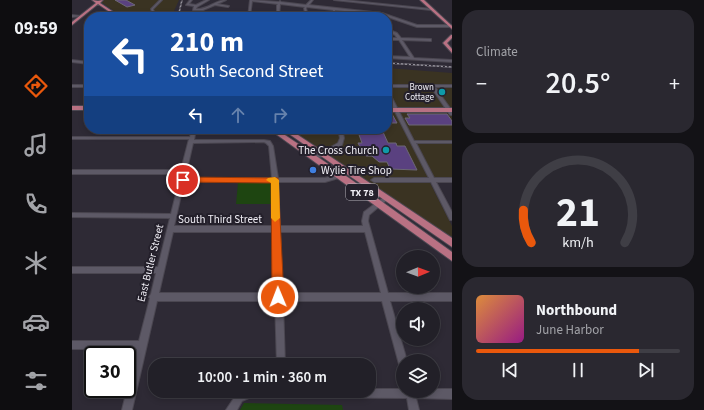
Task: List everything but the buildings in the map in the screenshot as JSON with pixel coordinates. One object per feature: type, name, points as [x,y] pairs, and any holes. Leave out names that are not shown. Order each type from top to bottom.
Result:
[{"type":"main road","points":[[422,0],[451,27]]},
{"type":"main road","points":[[88,1],[95,3],[110,12]]},
{"type":"main road","points":[[72,21],[95,3]]},
{"type":"main road","points":[[95,3],[105,12]]},
{"type":"main road","points":[[72,24],[79,16]]},
{"type":"main road","points":[[452,36],[445,43],[452,52]]},
{"type":"main road","points":[[72,110],[84,110]]},
{"type":"main road","points":[[392,110],[451,111]]},
{"type":"main road","name":"TX 78","points":[[280,134],[386,198],[452,243]]},
{"type":"main road","name":"TX 78","points":[[291,134],[340,176],[452,257]]},
{"type":"street","points":[[153,12],[152,9],[161,0]]},
{"type":"street","points":[[191,0],[186,4],[196,6],[208,0]]},
{"type":"street","points":[[196,6],[194,9],[206,10],[213,5],[226,0]]},
{"type":"street","points":[[249,12],[250,0],[280,2],[360,12],[365,2]]},
{"type":"street","points":[[306,12],[305,9],[312,0]]},
{"type":"street","points":[[335,0],[431,9]]},
{"type":"street","points":[[213,5],[228,7],[230,1]]},
{"type":"street","points":[[390,6],[391,1]]},
{"type":"street","points":[[279,12],[280,2]]},
{"type":"street","points":[[72,16],[79,16]]},
{"type":"street","points":[[392,17],[417,26],[451,27]]},
{"type":"street","points":[[392,32],[400,39],[413,59]]},
{"type":"street","points":[[392,40],[430,40]]},
{"type":"street","points":[[392,57],[452,61]]},
{"type":"street","points":[[72,61],[84,62]]},
{"type":"street","points":[[72,86],[84,86]]},
{"type":"street","points":[[392,86],[452,86]]},
{"type":"street","points":[[432,86],[451,111]]},
{"type":"street","points":[[392,102],[452,218]]},
{"type":"street","name":"East Butler Street","points":[[127,406],[193,134]]},
{"type":"street","points":[[318,157],[342,142],[341,134]]},
{"type":"street","points":[[72,138],[268,142],[271,146],[275,180],[281,358]]},
{"type":"street","points":[[412,142],[452,142]]},
{"type":"street","points":[[72,172],[184,172]]},
{"type":"street","points":[[183,180],[325,180],[340,176]]},
{"type":"street","points":[[374,180],[452,180]]},
{"type":"street","points":[[386,198],[366,214],[365,221],[400,354]]},
{"type":"street","name":"South Third Street","points":[[72,215],[172,216]]},
{"type":"street","name":"South Third Street","points":[[170,229],[366,229]]},
{"type":"street","points":[[72,270],[160,270]]},
{"type":"street","points":[[153,297],[452,297]]},
{"type":"street","points":[[72,345],[141,346]]},
{"type":"street","points":[[376,393],[396,393]]},
{"type":"street","points":[[440,394],[452,394]]},
{"type":"street","points":[[231,410],[242,398]]},
{"type":"street","points":[[411,398],[414,410]]},
{"type":"shaded area","points":[[103,0],[179,0],[174,12],[116,12],[101,2]]},
{"type":"shaded area","points":[[392,68],[452,73],[452,183],[430,183],[452,226],[452,236],[449,237],[296,134],[392,134]]},
{"type":"green space","points":[[238,183],[272,183],[272,204],[236,204]]},
{"type":"green space","points":[[244,403],[342,405],[343,410],[240,410]]},
{"type":"railway","points":[[179,12],[182,0]]},
{"type":"railway","points":[[392,63],[452,67]]},
{"type":"slow traffic","points":[[271,180],[275,180],[275,218]]},
{"type":"place","name":"Brown Cottage","points":[[442,92]]},
{"type":"place","name":"The Cross Church","points":[[386,150]]},
{"type":"place","name":"Wylie Tire Shop","points":[[313,170]]},
{"type":"route","points":[[183,180],[275,180],[278,297]]}]
